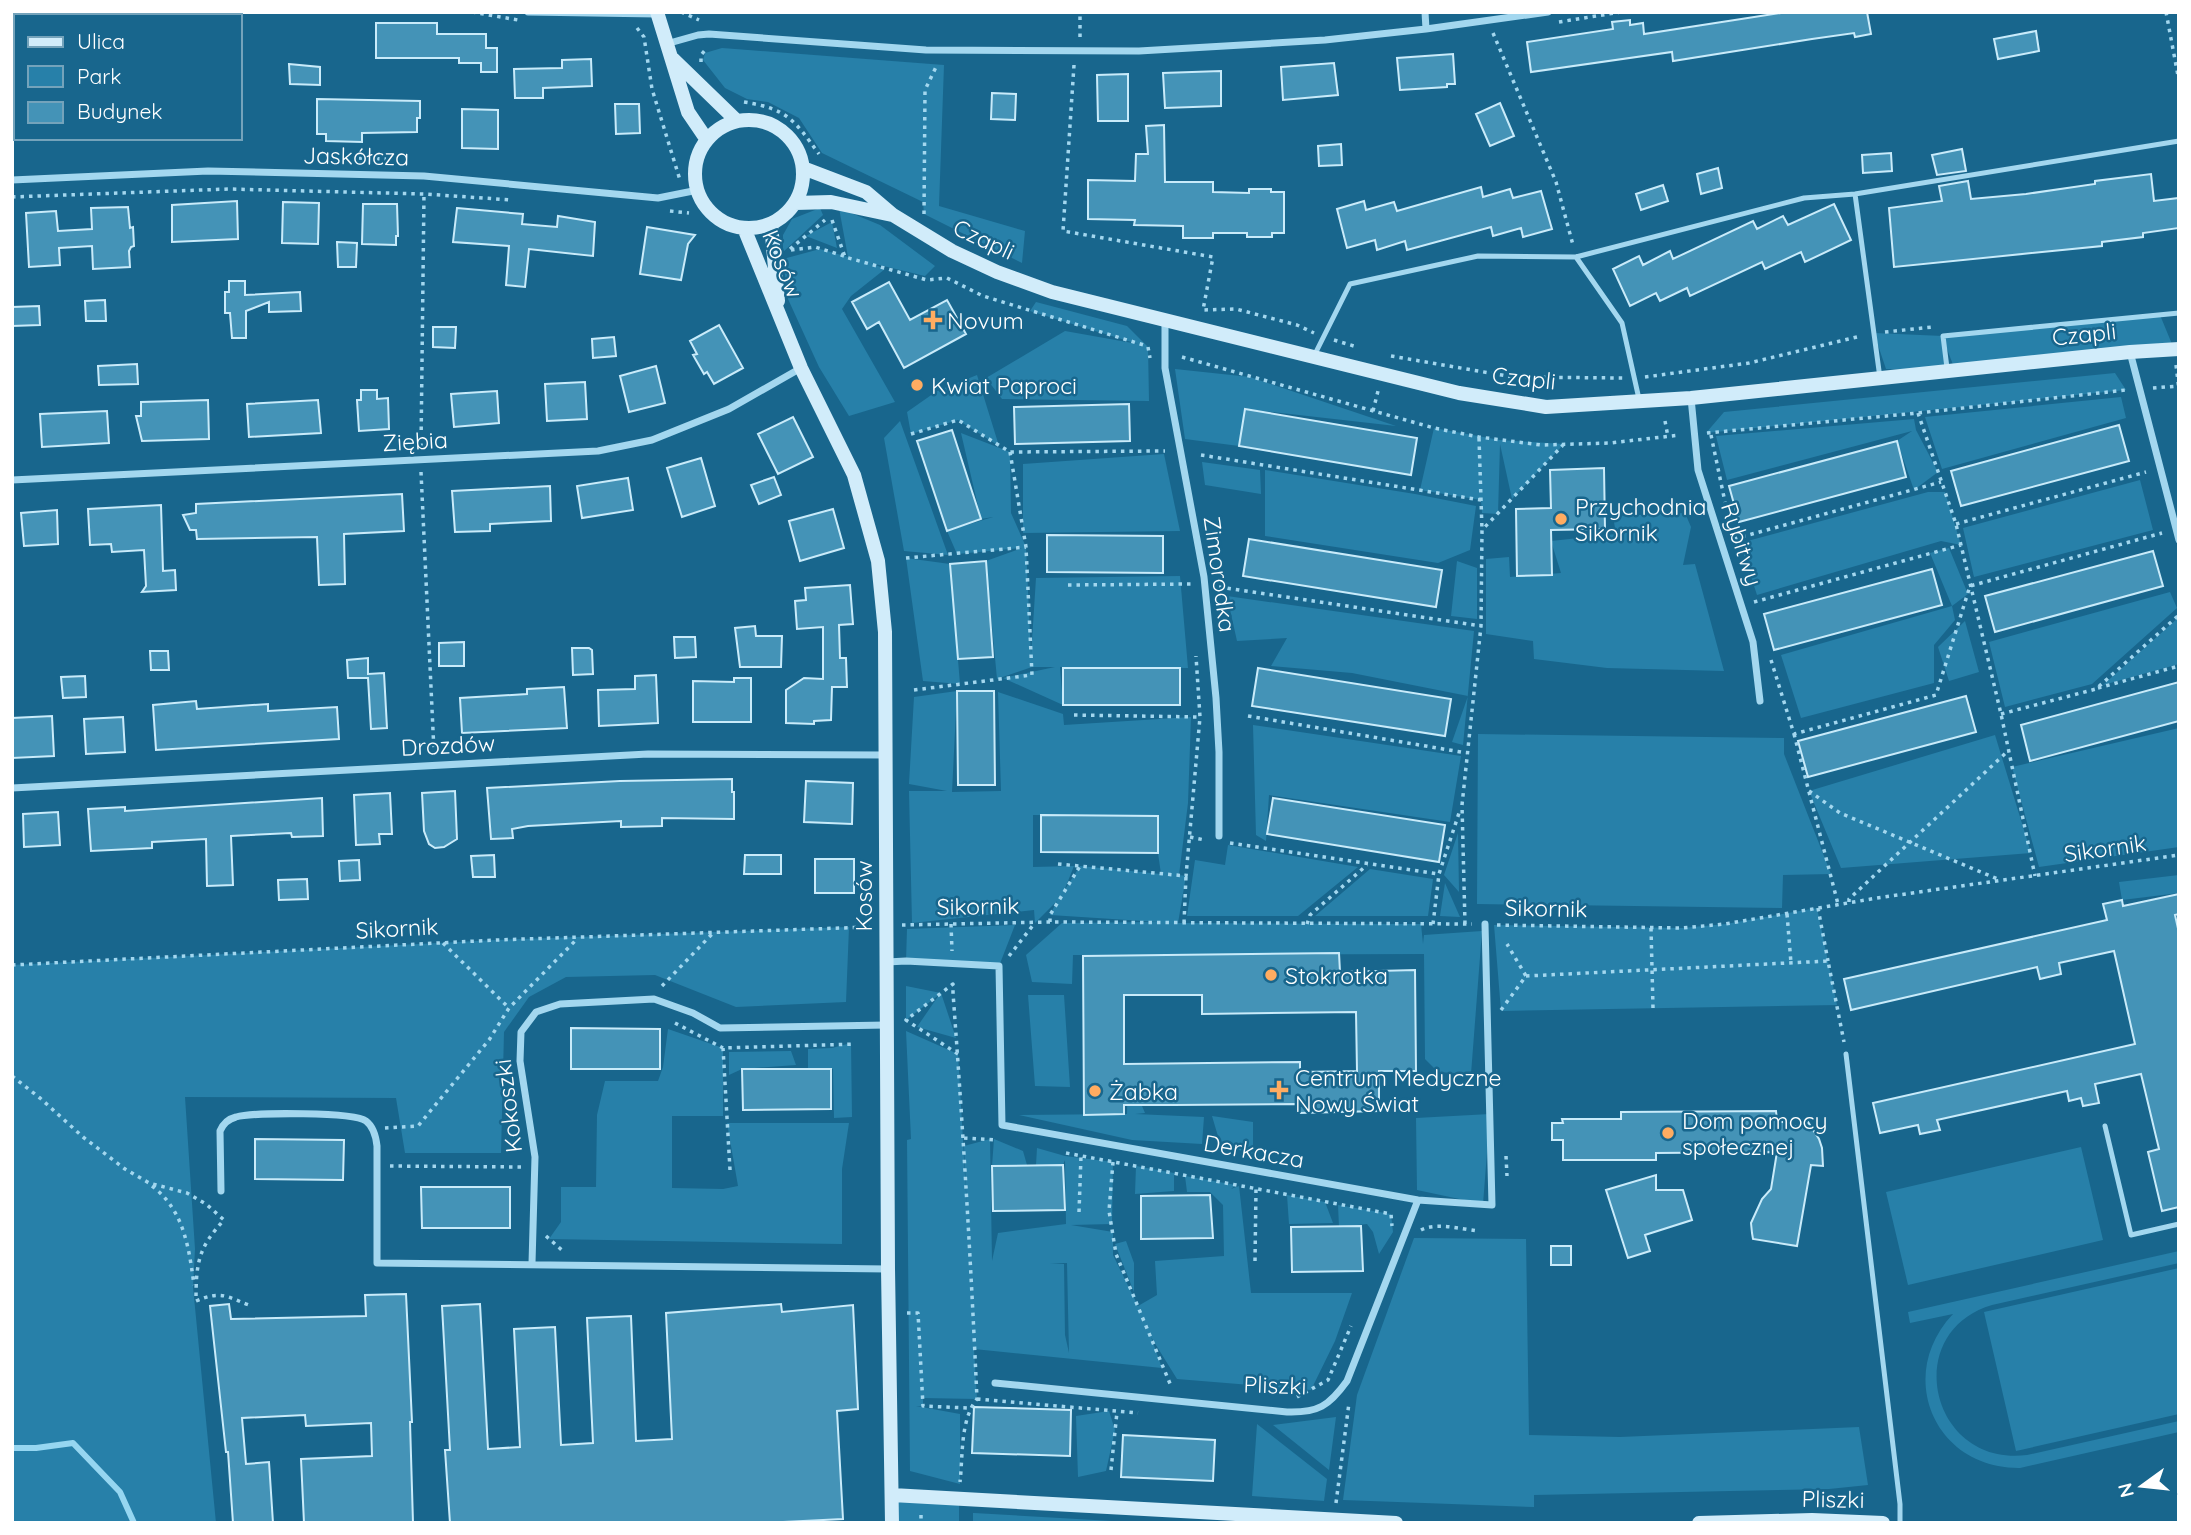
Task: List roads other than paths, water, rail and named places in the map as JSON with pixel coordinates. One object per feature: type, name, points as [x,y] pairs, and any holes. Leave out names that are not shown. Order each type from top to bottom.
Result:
[{"type":"street","points":[[528,12],[657,13],[688,111],[707,140]]},
{"type":"street","points":[[1425,12],[1426,30]]},
{"type":"street","points":[[668,51],[698,34],[926,50],[1139,51],[1325,40],[1426,30],[1548,12]]},
{"type":"street","points":[[668,51],[737,121]]},
{"type":"street","points":[[755,120],[772,125],[787,136],[798,150],[803,167],[800,192],[785,215],[771,224],[744,228],[720,220],[702,202],[698,190],[696,164],[707,140],[726,125],[737,121],[755,120]]},
{"type":"street","name":"Czapli","points":[[803,167],[866,191],[893,215],[952,251],[997,272],[1086,302],[1459,393],[1546,407],[1691,398],[2179,349]]},
{"type":"street","name":"Jaskółcza","points":[[12,180],[208,171],[424,176],[658,198],[698,190]]},
{"type":"street","name":"Czapli","points":[[795,203],[831,202],[893,215]]},
{"type":"street","name":"Kosów","points":[[771,224],[779,316]]},
{"type":"street","name":"Kosów","points":[[744,228],[801,368],[854,475],[878,561],[885,632],[892,1523]]},
{"type":"street","name":"Zimorodka","points":[[1165,320],[1165,368],[1204,577],[1216,698],[1219,836]]},
{"type":"street","points":[[2130,352],[2179,540]]},
{"type":"street","name":"Ziębia","points":[[12,480],[598,451],[652,440],[729,409],[801,368]]},
{"type":"street","name":"Rybitwy","points":[[1691,398],[1698,470],[1753,642],[1760,701]]},
{"type":"street","name":"Drozdów","points":[[12,788],[648,754],[885,755]]},
{"type":"street","name":"Derkacza","points":[[887,962],[999,966],[1002,1125],[1418,1200],[1492,1205],[1486,925]]},
{"type":"street","name":"Kokoszki","points":[[532,1263],[535,1157],[520,1061],[522,1032],[536,1012],[560,1004],[650,999],[693,1013],[720,1028],[886,1025]]},
{"type":"street","points":[[221,1191],[220,1131],[231,1118],[297,1114],[355,1116],[366,1121],[372,1128],[377,1146],[377,1263],[888,1269]]},
{"type":"street","name":"Pliszki","points":[[995,1383],[1287,1412],[1310,1411],[1322,1407],[1332,1400],[1346,1381],[1418,1200]]},
{"type":"street","points":[[892,1495],[1396,1523]]},
{"type":"street","name":"Pliszki","points":[[1699,1523],[1812,1520],[1883,1523]]},
{"type":"lane","points":[[1313,358],[1350,284],[1478,256],[1576,257],[1804,198],[1855,194],[2179,141]]},
{"type":"lane","points":[[1855,194],[1880,378]]},
{"type":"lane","points":[[1576,257],[1622,323],[1640,402]]},
{"type":"lane","points":[[1947,371],[1943,336],[2179,313]]},
{"type":"lane","points":[[1846,1054],[1873,1264],[1900,1523]]},
{"type":"lane","points":[[2105,1126],[2131,1234],[2179,1224]]},
{"type":"waterway","points":[[12,1448],[73,1443],[120,1492],[134,1523]]},
{"type":"place","name":"Novum","points":[[933,320]]},
{"type":"place","name":"Kwiat Paproci","points":[[917,385]]},
{"type":"place","name":"Przychodnia Sikornik","points":[[1561,519]]},
{"type":"place","name":"Stokrotka","points":[[1271,975]]},
{"type":"place","name":"Centrum Medyczne Nowy Świat","points":[[1279,1090]]},
{"type":"place","name":"Żabka","points":[[1095,1091]]},
{"type":"place","name":"Dom pomocy społecznej","points":[[1668,1133]]}]
